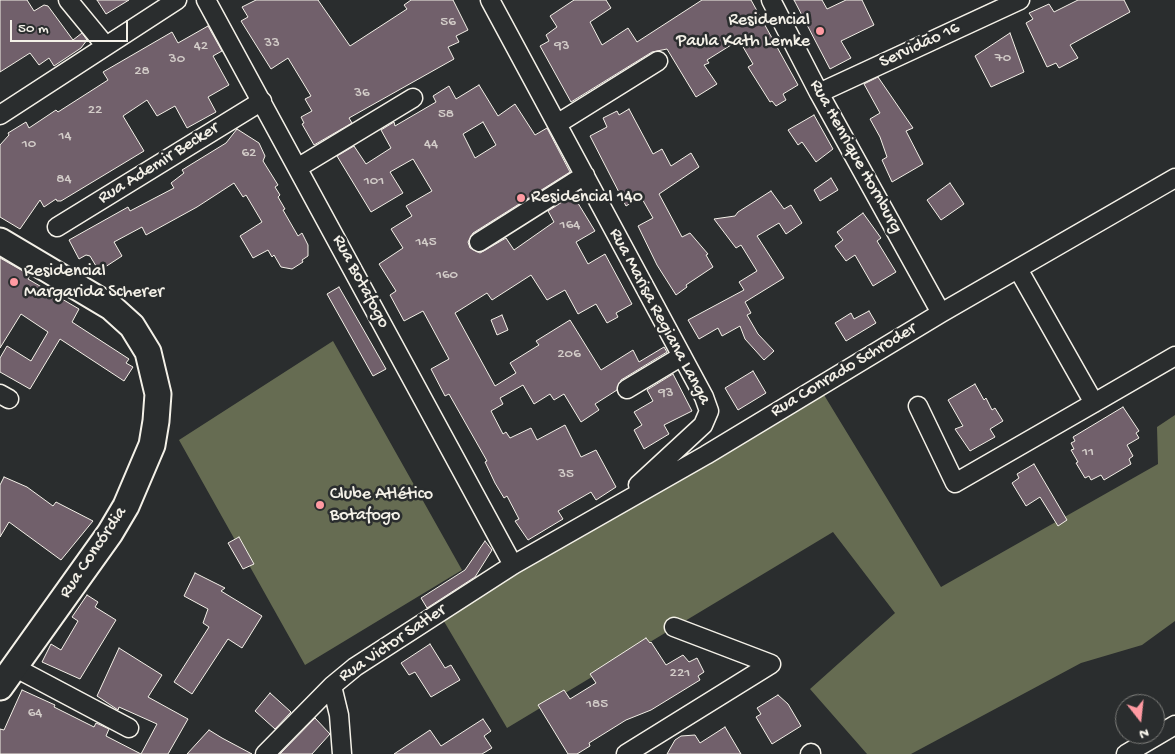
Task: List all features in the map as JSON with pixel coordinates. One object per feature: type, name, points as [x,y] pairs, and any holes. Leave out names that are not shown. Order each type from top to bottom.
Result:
[{"type":"main road","name":"Rua Concórdia","points":[[0,241],[111,307],[132,326],[148,352],[156,381],[158,405],[152,445],[126,506],[110,533],[0,687]]},
{"type":"street","points":[[68,0],[105,46]]},
{"type":"street","points":[[0,115],[178,0]]},
{"type":"street","name":"Rua Botafogo","points":[[206,0],[299,167],[513,565]]},
{"type":"street","name":"Rua Marisa Regiana Langa","points":[[490,0],[704,397],[709,411],[703,425],[616,505]]},
{"type":"street","name":"Rua Henrique Hornburg","points":[[771,0],[819,93],[941,313]]},
{"type":"street","name":"Servidão 16","points":[[819,93],[1020,0]]},
{"type":"street","points":[[557,124],[658,61]]},
{"type":"street","points":[[299,167],[413,98]]},
{"type":"street","name":"Rua Ademir Becker","points":[[57,227],[262,101]]},
{"type":"street","points":[[479,242],[585,175]]},
{"type":"street","name":"Rua Conrado Schroder","points":[[513,565],[706,455],[941,313],[1175,178]]},
{"type":"street","points":[[1018,269],[1094,403]]},
{"type":"street","points":[[626,389],[682,356]]},
{"type":"street","points":[[918,406],[955,483],[1175,356]]},
{"type":"street","name":"Rua Victor Satler","points":[[342,754],[339,715],[332,686],[355,667],[513,565]]},
{"type":"street","points":[[626,754],[771,664],[674,628]]},
{"type":"street","points":[[14,667],[129,728]]},
{"type":"street","points":[[265,754],[332,686]]},
{"type":"street","points":[[1126,754],[1175,725]]},
{"type":"green space","name":"Clube Atlético Botafogo","points":[[333,341],[462,570],[305,665],[179,440]]},
{"type":"green space","points":[[821,390],[941,587],[1158,464],[1157,427],[1175,415],[1175,621],[1142,645],[1081,663],[911,754],[867,754],[810,689],[895,613],[833,532],[507,728],[442,618]]},
{"type":"building","points":[[0,0],[27,0],[34,11],[44,5],[48,6],[73,40],[82,33],[87,40],[81,48],[54,66],[49,58],[39,65],[30,53],[0,72]]},
{"type":"building","points":[[97,0],[129,0],[106,14]]},
{"type":"building","points":[[256,0],[318,0],[350,46],[407,9],[404,5],[411,0],[453,0],[468,30],[456,36],[459,42],[448,47],[454,59],[349,118],[352,123],[314,145],[302,124],[304,123],[301,117],[312,111],[305,99],[311,96],[288,58],[271,69],[241,21],[248,17],[242,7]]},
{"type":"building","points":[[574,0],[606,0],[611,8],[590,22],[602,45],[628,28],[637,42],[702,0],[751,0],[798,85],[783,94],[786,100],[776,106],[772,101],[770,102],[748,67],[753,64],[739,40],[707,60],[709,63],[704,65],[717,84],[696,97],[667,49],[652,52],[571,102],[540,46],[549,41],[546,35],[557,27],[550,16]]},
{"type":"building","points":[[794,0],[822,0],[827,9],[846,0],[862,0],[874,25],[841,41],[851,58],[830,69]]},
{"type":"building","points":[[1078,0],[1124,0],[1130,12],[1070,45],[1078,58],[1059,68],[1056,63],[1047,67],[1026,23],[1033,19],[1029,13],[1049,4],[1054,12]]},
{"type":"building","points":[[208,26],[222,51],[213,56],[229,85],[208,97],[216,112],[187,128],[175,106],[157,116],[147,100],[123,116],[144,151],[61,201],[56,199],[44,207],[40,200],[20,229],[0,217],[0,145],[9,135],[8,133],[26,122],[29,128],[56,110],[58,112],[108,80],[103,72],[172,32],[178,43]]},
{"type":"building","points":[[1010,33],[1024,72],[991,87],[975,56]]},
{"type":"building","points":[[878,77],[913,128],[906,131],[923,164],[892,182],[882,160],[887,157],[880,137],[870,119],[880,113],[864,84]]},
{"type":"building","points":[[479,85],[498,116],[515,104],[535,135],[547,128],[570,172],[473,233],[468,242],[470,248],[480,253],[506,238],[514,250],[554,222],[548,211],[573,195],[595,231],[576,242],[588,264],[605,254],[632,304],[616,313],[618,317],[607,323],[596,304],[578,314],[565,290],[547,300],[531,275],[492,300],[487,293],[455,313],[495,386],[516,373],[510,363],[539,345],[536,341],[570,320],[601,370],[633,350],[639,362],[664,347],[667,352],[621,380],[617,390],[595,404],[599,410],[581,422],[564,394],[554,400],[550,394],[534,404],[523,385],[500,398],[503,404],[491,411],[503,434],[506,432],[510,438],[531,428],[537,440],[565,425],[581,457],[596,450],[616,487],[596,500],[591,492],[558,511],[563,519],[528,540],[515,521],[519,519],[507,496],[504,498],[495,483],[485,462],[487,461],[449,394],[445,396],[431,369],[449,359],[423,311],[404,321],[390,295],[396,291],[379,264],[403,248],[391,229],[412,216],[406,206],[432,191],[413,159],[390,172],[403,193],[371,212],[337,156],[354,146],[366,164],[391,148],[381,130],[394,122],[395,126],[436,102],[433,96],[449,86],[456,99]],"holes":[[[483,122],[496,145],[475,158],[463,134]]]},
{"type":"building","points":[[629,109],[653,154],[662,149],[671,166],[691,153],[699,167],[659,194],[682,237],[690,233],[708,254],[706,255],[713,267],[686,285],[687,287],[676,295],[657,265],[638,226],[653,218],[641,197],[626,206],[590,136],[607,127],[603,118],[617,111],[619,115]]},
{"type":"building","points":[[814,115],[833,149],[816,162],[802,142],[798,145],[788,130]]},
{"type":"building","points":[[237,129],[259,143],[265,156],[263,161],[278,185],[275,187],[285,209],[283,210],[298,236],[302,233],[308,245],[308,256],[302,260],[303,262],[292,269],[281,267],[274,255],[272,257],[268,250],[253,258],[240,236],[262,222],[246,195],[243,197],[234,183],[197,207],[146,235],[142,227],[114,242],[122,256],[99,271],[90,256],[86,255],[79,259],[69,240],[128,207],[130,211],[174,188],[171,183],[184,173],[182,170],[226,143]]},
{"type":"building","points":[[831,178],[838,190],[820,201],[814,190]]},
{"type":"building","points":[[950,183],[964,204],[941,220],[927,200]]},
{"type":"building","points":[[771,191],[784,209],[791,205],[802,223],[786,234],[779,223],[757,236],[784,278],[745,302],[751,313],[747,315],[758,334],[774,351],[764,360],[745,339],[740,326],[722,336],[718,328],[699,339],[688,320],[744,290],[739,282],[757,271],[741,245],[736,248],[714,219],[735,216],[738,212]]},
{"type":"building","points":[[863,213],[881,238],[877,241],[896,272],[873,286],[855,255],[846,261],[835,246],[843,240],[837,232]]},
{"type":"building","points":[[0,258],[30,275],[28,279],[79,309],[72,322],[129,359],[126,363],[133,367],[124,381],[60,339],[30,389],[0,372],[0,358],[7,346],[31,361],[48,332],[21,314],[0,348]]},
{"type":"building","points":[[339,287],[386,369],[373,376],[327,294]]},
{"type":"building","points":[[869,311],[876,323],[846,341],[835,323],[851,313],[854,319]]},
{"type":"building","points":[[502,315],[508,330],[497,335],[491,320]]},
{"type":"building","points":[[753,371],[766,393],[738,410],[725,388]]},
{"type":"building","points":[[673,374],[692,411],[664,425],[669,434],[644,449],[634,430],[642,425],[634,412],[653,401],[647,390]]},
{"type":"building","points":[[975,384],[984,400],[986,398],[992,410],[995,408],[1003,421],[990,429],[995,437],[970,451],[955,429],[963,426],[948,400]]},
{"type":"building","points":[[1123,407],[1139,431],[1136,433],[1139,438],[1127,445],[1133,456],[1129,459],[1131,464],[1104,480],[1101,475],[1091,480],[1089,476],[1085,478],[1071,450],[1074,449],[1071,443],[1075,441],[1073,437]]},
{"type":"building","points":[[1034,464],[1067,520],[1058,526],[1040,497],[1026,506],[1012,483],[1019,478],[1017,474]]},
{"type":"building","points":[[4,477],[27,487],[53,506],[56,502],[93,521],[61,560],[9,522],[0,537],[0,485]]},
{"type":"building","points":[[239,537],[254,564],[243,569],[228,543]]},
{"type":"building","points":[[485,541],[492,550],[475,577],[427,608],[421,598],[465,570]]},
{"type":"building","points":[[195,573],[225,588],[221,591],[262,616],[242,648],[228,639],[192,694],[174,682],[209,627],[203,623],[208,609],[184,596]]},
{"type":"building","points":[[87,595],[98,602],[95,607],[116,620],[80,679],[42,662],[51,644],[61,650],[78,621],[72,617]]},
{"type":"building","points":[[646,638],[651,642],[666,665],[683,655],[689,662],[697,658],[704,672],[698,676],[700,680],[651,710],[626,720],[589,743],[590,746],[577,754],[568,754],[538,705],[564,690],[570,699],[596,683],[590,674]]},
{"type":"building","points":[[430,644],[445,668],[451,665],[460,680],[431,697],[415,672],[409,675],[401,663]]},
{"type":"building","points":[[119,648],[162,675],[148,697],[188,719],[168,754],[141,754],[157,724],[119,707],[118,710],[97,696]]},
{"type":"building","points":[[22,690],[55,705],[54,707],[94,727],[96,723],[109,729],[106,736],[141,754],[0,754],[0,729],[4,730]]},
{"type":"building","points":[[270,693],[291,712],[275,729],[255,711]]},
{"type":"building","points":[[778,695],[788,704],[801,726],[772,744],[756,717],[761,714],[757,708]]},
{"type":"building","points":[[315,718],[330,734],[312,754],[280,754]]},
{"type":"building","points":[[483,719],[491,731],[484,736],[492,748],[482,754],[394,754],[430,730],[441,746]]},
{"type":"building","points":[[725,727],[741,754],[667,754],[675,740],[681,736],[695,735],[700,743]]},
{"type":"building","points":[[209,730],[222,738],[252,754],[187,754]]},
{"type":"place","name":"Residencial Paula Kath Lemke","points":[[820,31]]},
{"type":"place","name":"Residencial 140","points":[[521,198]]},
{"type":"place","name":"Residencial Margarida Scherer","points":[[14,282]]},
{"type":"place","name":"Clube Atlético Botafogo","points":[[320,505]]}]
